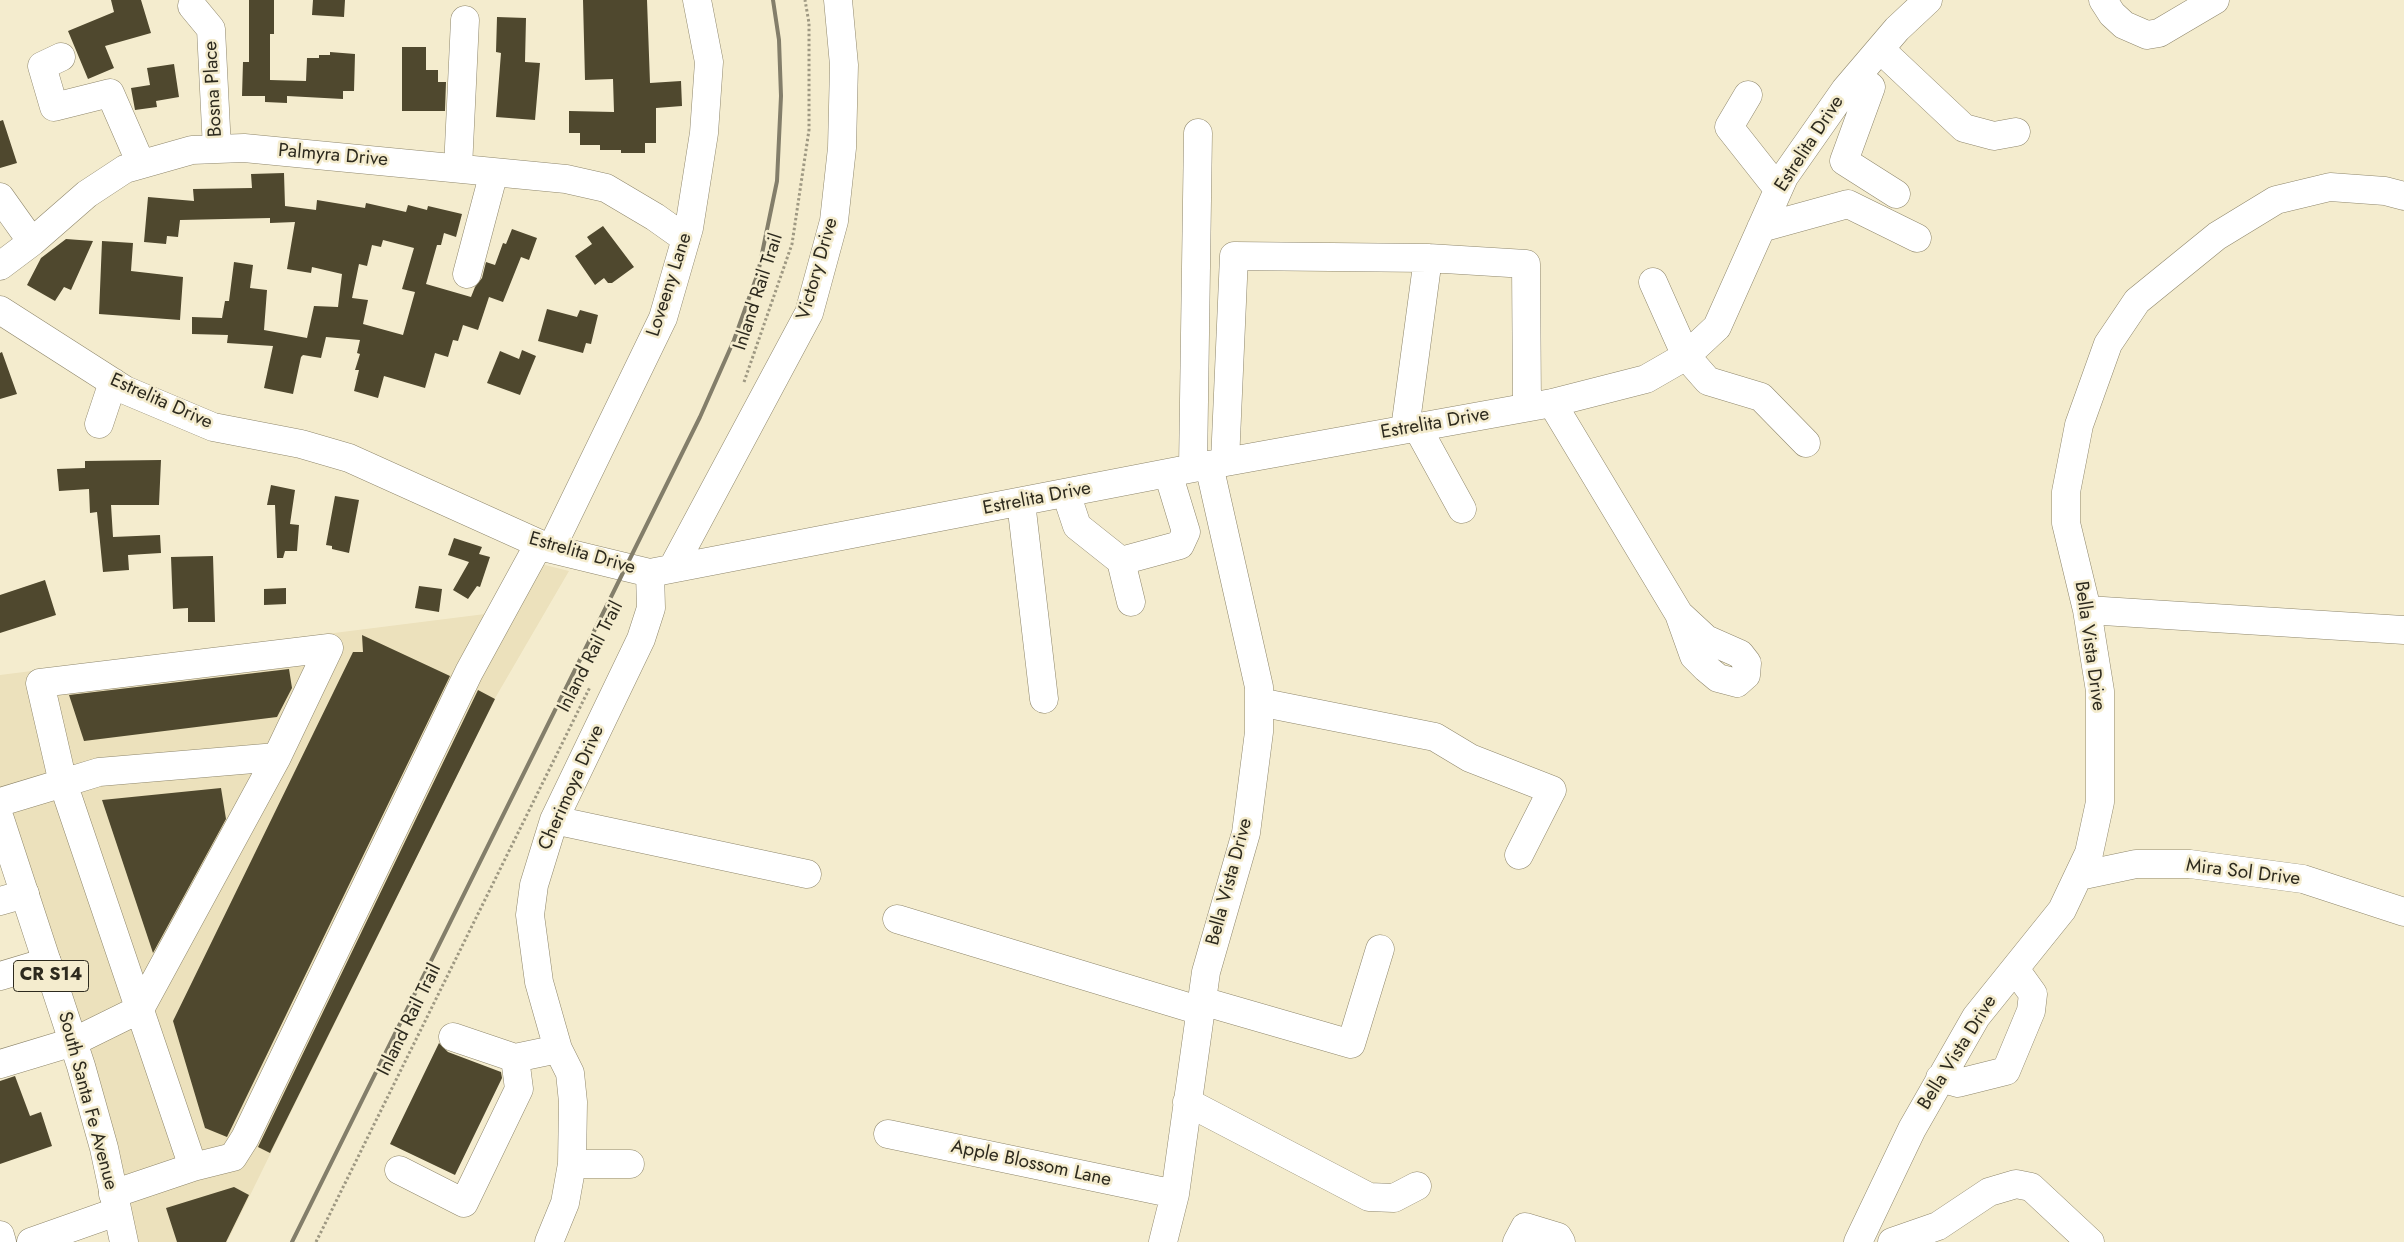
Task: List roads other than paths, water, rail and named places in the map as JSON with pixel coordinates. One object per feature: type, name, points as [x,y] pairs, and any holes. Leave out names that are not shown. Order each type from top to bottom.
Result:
[{"type":"street","name":"Loveeny Lane","points":[[46,1239],[115,1203],[193,1167],[233,1157],[245,1138],[469,672],[545,546],[663,318],[686,239],[704,133],[709,62],[697,0]]},
{"type":"street","name":"Victory Drive","points":[[661,570],[809,313],[834,221],[842,148],[844,65],[838,0]]},
{"type":"street","points":[[2103,0],[2112,14],[2124,25],[2147,35],[2159,33],[2215,0]]},
{"type":"street","name":"Estrelita Drive","points":[[0,310],[125,390],[213,427],[301,444],[349,458],[545,546],[625,569],[661,570],[1199,467],[1539,405],[1646,379],[1686,356],[1717,327],[1778,189],[1790,169],[1857,76],[1880,50],[1911,5]]},
{"type":"street","name":"Bosna Place","points":[[192,6],[211,29],[217,149]]},
{"type":"street","points":[[458,168],[466,20]]},
{"type":"street","points":[[1880,50],[1964,128],[1994,136],[2016,132]]},
{"type":"street","points":[[61,57],[42,66],[54,107],[110,93],[141,164]]},
{"type":"street","points":[[1857,76],[1871,87],[1844,161],[1896,194]]},
{"type":"street","points":[[1748,96],[1729,127],[1778,189]]},
{"type":"street","points":[[1198,133],[1199,467]]},
{"type":"street","name":"Palmyra Drive","points":[[0,266],[32,242],[87,194],[125,168],[192,150],[217,149],[244,148],[566,179],[606,188],[655,217],[686,239]]},
{"type":"street","points":[[467,274],[494,172]]},
{"type":"street","name":"Bella Vista Drive","points":[[1858,1242],[1912,1129],[1976,1017],[2062,910],[2090,853],[2100,802],[2100,691],[2087,610],[2066,523],[2066,492],[2079,425],[2108,344],[2138,301],[2217,236],[2276,200],[2330,187],[2384,191],[2404,196]]},
{"type":"street","points":[[0,197],[32,242]]},
{"type":"street","points":[[1762,228],[1848,204],[1917,238]]},
{"type":"street","points":[[1121,562],[1180,546],[1186,532],[1199,467],[1234,256],[1428,258],[1526,264],[1539,405],[1679,614]]},
{"type":"street","points":[[1428,258],[1411,428],[1462,509]]},
{"type":"street","points":[[1653,282],[1686,356],[1708,381],[1761,397],[1806,443]]},
{"type":"street","points":[[98,424],[113,382]]},
{"type":"street","name":"Bella Vista Drive","points":[[1163,1242],[1175,1194],[1206,972],[1246,833],[1259,732],[1259,687],[1199,467]]},
{"type":"street","points":[[1066,493],[1077,526],[1121,562],[1131,602]]},
{"type":"street","points":[[1021,502],[1044,699]]},
{"type":"street","name":"Cherimoya Drive","points":[[549,1242],[565,1202],[572,1164],[573,1102],[570,1073],[558,1049],[539,982],[530,915],[539,865],[554,820],[641,639],[661,570]]},
{"type":"street","points":[[2087,610],[2404,630]]},
{"type":"street","points":[[0,1064],[73,1042],[140,1009],[276,757],[329,648],[40,683],[63,783],[140,1009],[193,1167]]},
{"type":"street","points":[[1259,702],[1435,737],[1470,758],[1552,790],[1518,855]]},
{"type":"street","points":[[0,802],[98,772],[276,757]]},
{"type":"street","name":"South Santa Fe Avenue","points":[[0,819],[12,898],[47,962],[104,1148],[124,1242]]},
{"type":"street","points":[[554,820],[807,874]]},
{"type":"street","name":"Mira Sol Drive","points":[[2079,876],[2136,864],[2190,864],[2303,879],[2404,912]]},
{"type":"street","points":[[896,920],[1201,1006],[1351,1044],[1380,949]]},
{"type":"street","points":[[0,976],[47,962]]},
{"type":"street","points":[[1940,1078],[1958,1082],[2006,1071],[2030,1011],[2033,994],[2016,969]]},
{"type":"street","points":[[453,1036],[515,1058],[558,1049]]},
{"type":"street","points":[[399,1170],[464,1202],[520,1089],[515,1058]]},
{"type":"street","points":[[1187,1102],[1369,1197],[1394,1198],[1417,1186]]},
{"type":"street","name":"Apple Blossom Lane","points":[[888,1134],[1175,1194]]},
{"type":"street","points":[[572,1164],[630,1164]]},
{"type":"street","points":[[1892,1242],[1926,1236],[1989,1192],[2016,1184],[2031,1187],[2056,1207],[2090,1242]]},
{"type":"street","points":[[1517,1242],[1525,1227],[1558,1237],[1561,1242]]},
{"type":"street","points":[[0,1235],[2,1242]]},
{"type":"railway","points":[[292,1242],[700,417],[734,340],[758,273],[777,181],[781,96],[779,40],[773,0]]}]
